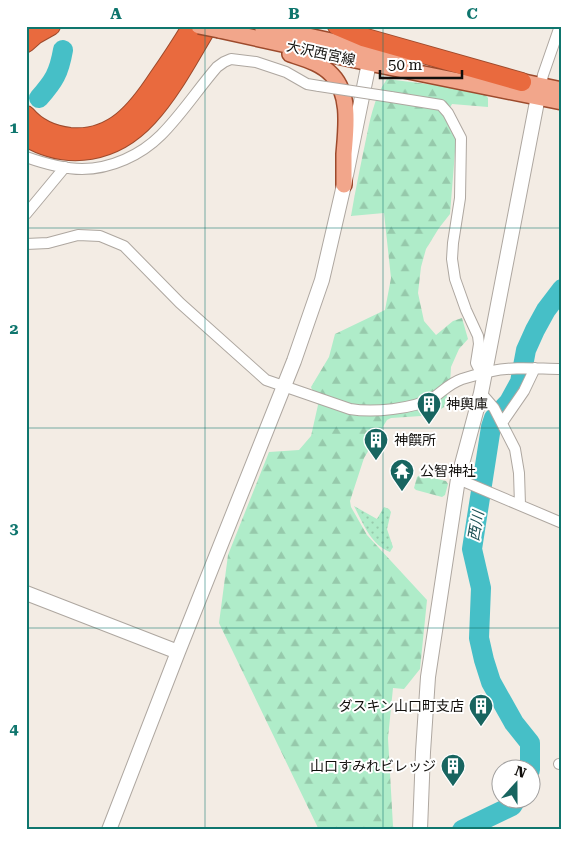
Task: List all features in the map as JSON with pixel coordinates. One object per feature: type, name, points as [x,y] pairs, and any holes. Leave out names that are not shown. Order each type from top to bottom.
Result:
[{"type":"highway","points":[[26,44],[35,35],[51,26]]},
{"type":"highway","points":[[26,115],[50,133],[64,136],[89,136],[116,126],[135,110],[147,96],[192,26]]},
{"type":"highway","points":[[337,26],[363,37],[522,82]]},
{"type":"highway","points":[[26,137],[45,146],[71,152],[99,148],[126,136],[149,116],[213,28]]},
{"type":"main road","name":"大沢西宮線","points":[[199,26],[370,57],[539,91],[562,90]]},
{"type":"main road","name":"大沢西宮線","points":[[262,26],[370,57],[522,82],[562,102]]},
{"type":"main road","points":[[213,28],[314,62],[331,74],[337,82],[345,105],[347,118],[344,185]]},
{"type":"street","points":[[420,830],[428,677],[458,479],[481,393],[539,91],[560,26]]},
{"type":"street","points":[[109,830],[294,361],[322,280],[344,185],[370,57]]},
{"type":"street","points":[[26,157],[41,162],[81,169],[96,168],[130,158],[161,135],[217,67],[232,59],[270,66],[286,72],[302,82],[319,86],[441,105],[448,113],[461,138],[460,198],[452,259],[455,279],[478,336],[479,344],[476,363],[479,369],[485,373]]},
{"type":"street","points":[[26,214],[65,167]]},
{"type":"street","points":[[26,244],[48,243],[78,236],[100,236],[124,246],[180,303],[266,380],[350,409],[391,410],[416,405],[433,398],[454,382],[503,369],[562,369]]},
{"type":"street","points":[[501,421],[524,391],[533,369]]},
{"type":"street","points":[[481,393],[494,409],[515,449],[519,474],[520,505]]},
{"type":"street","points":[[458,479],[562,523]]},
{"type":"street","points":[[26,593],[178,652]]},
{"type":"green space","points":[[387,79],[482,91],[488,98],[488,107],[452,104],[445,117],[456,139],[450,214],[426,249],[421,267],[418,293],[424,321],[436,335],[453,321],[462,318],[468,339],[459,349],[451,367],[450,384],[444,407],[421,416],[391,418],[387,420],[364,458],[350,501],[351,507],[367,535],[427,600],[420,669],[404,689],[393,688],[388,738],[393,826],[395,830],[319,830],[219,623],[228,555],[269,452],[299,450],[311,436],[318,405],[311,387],[329,357],[335,334],[385,310],[391,278],[384,213],[351,216],[373,110],[378,94]]},
{"type":"green space","points":[[420,475],[446,481],[448,484],[445,495],[442,497],[416,490],[414,488],[417,477]]},
{"type":"green space","points":[[354,506],[377,519],[384,507],[389,509],[391,512],[387,529],[393,547],[390,552],[383,549],[373,539]]},
{"type":"waterway","points":[[39,98],[49,87],[55,76],[60,65],[63,50]]},
{"type":"waterway","name":"西川","points":[[530,758],[530,743],[514,723],[491,682],[484,660],[479,638],[481,588],[472,549],[494,418],[509,402],[520,382],[526,350],[535,330],[546,310],[562,289]]},
{"type":"waterway","name":"西川","points":[[462,830],[508,808]]},
{"type":"place","name":"神輿庫","points":[[429,425]]},
{"type":"place","name":"神饌所","points":[[376,461]]},
{"type":"place","name":"公智神社","points":[[402,492]]},
{"type":"place","name":"ダスキン山口町支店","points":[[481,727]]},
{"type":"place","name":"山口すみれビレッジ","points":[[453,787]]}]
